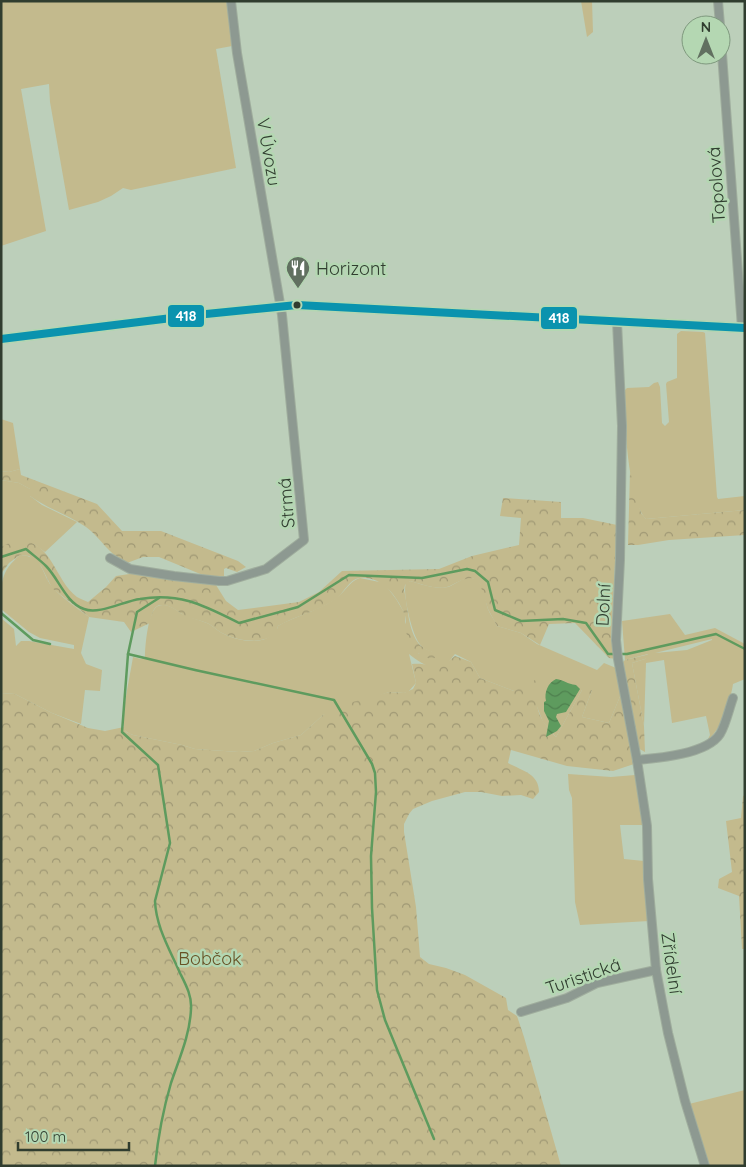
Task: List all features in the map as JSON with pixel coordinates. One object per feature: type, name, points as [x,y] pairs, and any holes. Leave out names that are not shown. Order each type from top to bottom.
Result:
[{"type":"street","name":"V Úvozu","points":[[231,1],[237,52],[280,306]]},
{"type":"street","points":[[718,1],[719,15]]},
{"type":"street","name":"Topolová","points":[[723,65],[744,328]]},
{"type":"street","points":[[1,339],[196,315],[298,305],[744,328]]},
{"type":"street","name":"Strmá","points":[[110,558],[130,569],[218,582],[266,569],[304,540],[280,306]]},
{"type":"street","name":"Dolní","points":[[617,322],[622,426],[617,650],[637,760]]},
{"type":"street","points":[[637,760],[665,758],[708,745],[721,732],[733,698]]},
{"type":"street","name":"Zřídelní","points":[[637,760],[648,826],[648,879],[656,970],[668,1033],[685,1101],[705,1166]]},
{"type":"street","name":"Turistická","points":[[521,1012],[567,998],[597,983],[656,970]]},
{"type":"green space","points":[[1,1],[227,1],[232,46],[216,49],[236,168],[131,190],[123,188],[98,202],[69,210],[50,102],[49,84],[21,89],[46,231],[1,246]]},
{"type":"green space","points":[[581,1],[592,1],[593,32],[587,37]]},
{"type":"green space","points":[[681,331],[705,333],[717,497],[718,499],[745,496],[745,510],[646,519],[640,510],[631,478],[626,438],[624,391],[627,388],[649,387],[658,382],[660,387],[662,423],[665,426],[669,422],[666,384],[677,378],[677,334]]},
{"type":"green space","points":[[1,419],[13,423],[20,469],[9,472],[1,471]]},
{"type":"green space","points":[[20,469],[21,475],[97,504],[122,531],[161,531],[238,561],[246,567],[237,572],[224,569],[224,579],[210,578],[159,557],[143,557],[127,563],[109,550],[86,527],[30,496],[30,489],[19,483],[1,480],[1,471],[9,472]]},
{"type":"green space","points":[[630,471],[641,513],[646,519],[745,510],[745,535],[628,545]]},
{"type":"green space","points":[[1,480],[19,483],[30,489],[30,496],[42,505],[77,522],[45,552],[34,544],[1,547]]},
{"type":"green space","points":[[503,498],[561,502],[561,518],[583,518],[617,525],[611,638],[616,659],[609,658],[575,623],[549,624],[540,645],[521,633],[497,626],[488,609],[480,584],[473,578],[464,579],[441,588],[410,581],[405,585],[404,590],[409,618],[415,638],[421,646],[436,654],[435,658],[430,658],[420,655],[410,642],[406,632],[405,615],[392,593],[381,583],[367,578],[356,579],[337,598],[316,610],[278,626],[277,630],[279,631],[273,635],[253,641],[238,639],[224,634],[207,623],[187,617],[173,608],[164,605],[154,609],[150,623],[131,632],[124,622],[89,617],[52,588],[41,566],[29,556],[20,555],[9,563],[1,574],[1,547],[14,541],[28,542],[37,546],[45,553],[69,590],[77,597],[88,602],[116,576],[136,573],[216,585],[226,601],[238,610],[299,602],[319,592],[342,571],[439,569],[472,556],[519,545],[521,518],[500,516]]},
{"type":"green space","points":[[20,555],[34,559],[54,589],[89,617],[81,653],[86,664],[102,670],[100,691],[85,690],[81,724],[52,713],[15,694],[1,693],[1,618],[14,629],[16,646],[21,641],[29,641],[74,649],[74,645],[40,638],[29,632],[1,609],[1,592],[5,573],[13,561]]},
{"type":"green space","points":[[360,578],[384,583],[405,614],[405,622],[419,654],[432,652],[420,645],[413,631],[405,595],[406,583],[410,581],[443,588],[466,578],[477,580],[482,586],[488,609],[497,626],[521,633],[537,644],[597,670],[604,663],[616,668],[621,694],[609,723],[582,717],[592,690],[582,690],[556,737],[543,722],[536,704],[514,691],[480,678],[471,662],[455,654],[447,664],[438,668],[422,663],[409,654],[416,683],[408,692],[389,692],[323,715],[301,735],[254,751],[239,752],[195,749],[133,735],[125,729],[123,722],[125,704],[133,657],[141,659],[145,657],[149,621],[158,606],[165,605],[171,607],[185,615],[210,624],[221,633],[242,640],[255,641],[272,635],[278,626],[327,604],[342,593],[352,582]]},
{"type":"green space","points":[[670,614],[685,635],[715,628],[745,644],[745,679],[733,684],[724,715],[717,729],[707,741],[710,735],[706,716],[672,723],[664,660],[646,663],[644,726],[632,663],[645,659],[648,654],[625,660],[622,621]],"holes":[[[712,639],[687,650],[655,653]]]},
{"type":"green space","name":"Bobčok","points":[[650,654],[645,659],[632,663],[644,726],[645,752],[634,746],[634,764],[613,771],[567,766],[511,750],[508,763],[529,774],[536,781],[539,792],[533,799],[521,795],[502,796],[481,792],[465,792],[432,801],[413,809],[404,824],[416,907],[420,957],[429,964],[465,975],[506,998],[508,1010],[517,1016],[524,1037],[561,1166],[1,1166],[1,693],[15,694],[52,713],[88,728],[105,731],[124,727],[126,732],[133,735],[195,749],[239,752],[254,751],[301,735],[323,715],[338,706],[389,692],[404,693],[413,689],[416,683],[412,664],[438,666],[448,662],[455,656],[471,662],[480,678],[514,691],[539,678],[538,710],[544,722],[556,737],[582,690],[592,690],[582,717],[609,723],[621,694],[623,662]]},
{"type":"green space","points":[[568,774],[611,777],[635,775],[639,780],[644,825],[620,825],[624,859],[644,861],[649,921],[580,925],[575,902],[572,798],[569,790]]},
{"type":"green space","points":[[745,795],[745,949],[742,949],[739,896],[718,888],[719,879],[732,872],[726,821],[741,818],[743,796]]},
{"type":"green space","points":[[745,1090],[745,1166],[708,1166],[689,1104]]},
{"type":"water","points":[[556,679],[576,685],[580,689],[566,712],[557,714],[556,717],[561,726],[557,731],[546,737],[549,721],[544,711],[544,702],[546,701],[547,688]]},
{"type":"waterway","points":[[1,557],[26,549],[51,571],[72,602],[84,609],[97,610],[134,600],[168,597],[203,606],[239,623],[298,607],[349,575],[422,578],[467,569],[475,571],[488,582],[495,610],[521,621],[563,619],[586,623],[608,654],[627,654],[716,634],[745,649]]},
{"type":"waterway","points":[[155,1166],[163,1113],[186,1038],[191,1004],[190,995],[168,947],[156,911],[155,901],[170,843],[158,765],[122,732],[128,654],[137,612],[159,598]]},
{"type":"waterway","points":[[1,613],[33,640],[50,644]]},
{"type":"waterway","points":[[128,654],[334,700],[372,764],[375,773],[376,792],[371,856],[377,990],[385,1020],[434,1139]]},
{"type":"transit line","name":"418","points":[[1,339],[196,315],[297,305],[745,328]]},
{"type":"place","name":"Horizont","points":[[298,289]]}]
